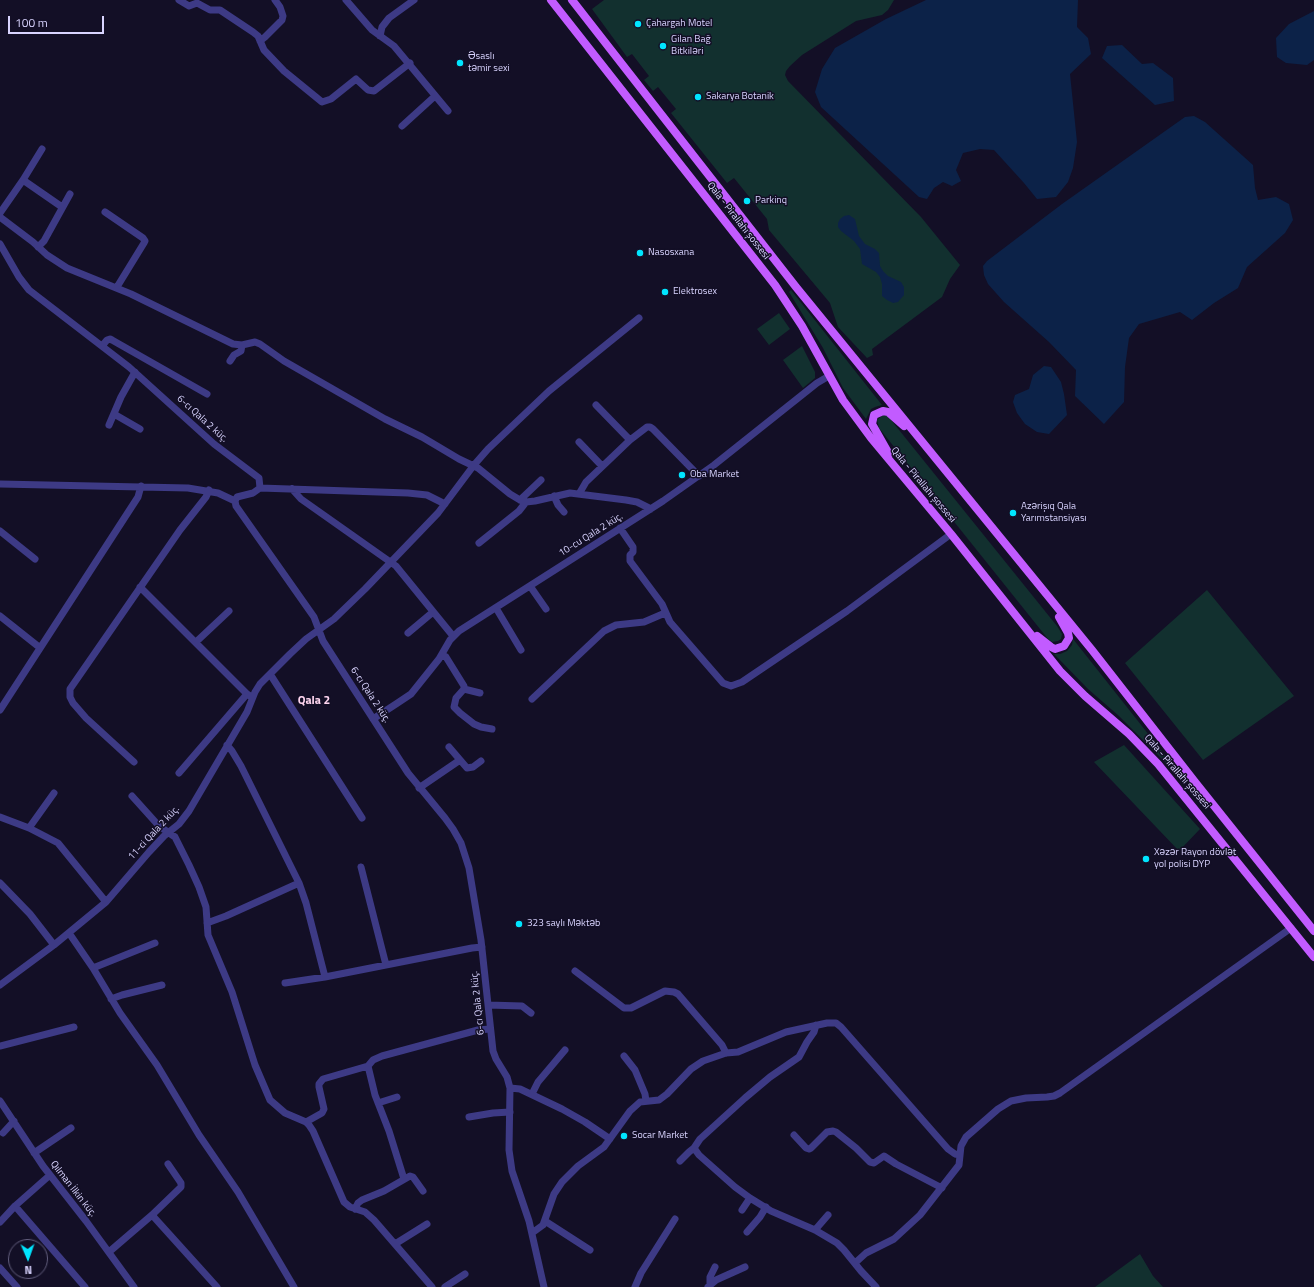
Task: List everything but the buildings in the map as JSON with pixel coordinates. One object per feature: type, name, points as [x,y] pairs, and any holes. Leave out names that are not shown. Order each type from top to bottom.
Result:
[{"type":"main road","name":"Qala - Pirallahı şossesi","points":[[551,0],[775,285],[802,326],[829,376],[852,413],[905,480],[951,534],[1046,654],[1072,684],[1129,734],[1158,764],[1314,957]]},
{"type":"main road","name":"Qala - Pirallahı şossesi","points":[[572,0],[791,281],[937,459],[1314,931]]},
{"type":"main road","points":[[905,480],[872,424],[874,415],[878,412],[888,412],[894,416],[937,459]]},
{"type":"main road","points":[[1011,610],[1045,643],[1055,649],[1064,646],[1068,638],[1068,633],[1044,592]]},
{"type":"street","points":[[179,0],[189,6],[197,3],[210,10],[220,10],[253,32],[260,41],[264,50],[284,71],[322,102],[331,99],[356,79],[368,90],[374,91],[410,63]]},
{"type":"street","points":[[260,41],[282,20],[284,16],[275,0]]},
{"type":"street","points":[[346,0],[372,30],[394,46],[410,63],[448,111]]},
{"type":"street","points":[[380,36],[382,28],[389,18],[414,0]]},
{"type":"street","points":[[402,126],[436,96]]},
{"type":"street","points":[[0,213],[42,149]]},
{"type":"street","points":[[23,180],[62,207]]},
{"type":"street","points":[[38,247],[44,241],[70,194]]},
{"type":"street","points":[[105,212],[145,240],[117,287]]},
{"type":"street","points":[[0,217],[51,259],[67,268],[117,287],[233,344],[242,345],[251,342],[260,344],[289,364],[385,419],[422,437],[459,459],[474,465],[510,494],[523,501],[535,501],[564,494],[579,494],[637,502],[651,509]]},
{"type":"street","name":"6-cı Qala 2 küç.","points":[[0,244],[19,277],[29,290],[135,372],[214,444],[258,476],[260,488]]},
{"type":"street","name":"11-ci Qala 2 küç.","points":[[0,985],[54,945],[106,902],[148,852],[179,824],[189,811],[247,712],[250,695],[270,674],[290,654],[334,619],[391,562],[445,504],[488,449],[549,391],[639,318]]},
{"type":"street","points":[[102,346],[107,340],[110,339],[207,394]]},
{"type":"street","points":[[230,361],[234,355],[241,351],[242,345]]},
{"type":"street","points":[[109,425],[135,372]]},
{"type":"street","name":"10-cu Qala 2 küç.","points":[[373,719],[411,694],[442,655],[453,636],[651,509],[699,476],[829,376]]},
{"type":"street","points":[[596,405],[630,440]]},
{"type":"street","points":[[114,414],[140,429]]},
{"type":"street","points":[[579,494],[586,482],[602,466],[642,430],[650,427],[699,476]]},
{"type":"street","points":[[579,442],[602,466]]},
{"type":"street","points":[[479,543],[519,511],[523,501],[541,480]]},
{"type":"street","points":[[0,484],[188,488],[209,490],[235,501],[237,497],[253,493],[260,488],[418,494],[427,495],[445,504]]},
{"type":"street","points":[[0,710],[138,497],[141,486]]},
{"type":"street","points":[[292,489],[301,499],[391,562],[402,572],[453,636]]},
{"type":"street","points":[[134,762],[86,718],[73,702],[70,696],[70,689],[180,530],[203,502],[209,490]]},
{"type":"street","points":[[554,496],[558,505],[564,512]]},
{"type":"street","name":"6-cı Qala 2 küç.","points":[[235,501],[239,512],[314,617],[323,641],[408,773],[453,829],[465,853],[469,868],[482,947],[494,1055],[505,1073],[510,1088],[509,1150],[512,1171],[525,1206],[544,1287]]},
{"type":"street","points":[[620,528],[633,547],[630,561],[662,604],[670,622],[723,683],[731,686],[735,686],[742,682],[847,611],[951,534]]},
{"type":"street","points":[[0,531],[35,559]]},
{"type":"street","points":[[530,586],[546,609]]},
{"type":"street","points":[[140,587],[250,695],[179,773]]},
{"type":"street","points":[[496,608],[521,650]]},
{"type":"street","points":[[196,642],[229,610]]},
{"type":"street","points":[[408,633],[433,612]]},
{"type":"street","points":[[532,699],[604,631],[616,625],[637,624],[665,613]]},
{"type":"street","points":[[0,616],[39,648]]},
{"type":"street","points":[[442,655],[446,657],[464,686],[464,689]]},
{"type":"street","points":[[270,674],[362,818]]},
{"type":"street","points":[[464,689],[480,693]]},
{"type":"street","points":[[464,689],[456,698],[454,707],[456,710],[474,724],[492,729]]},
{"type":"street","points":[[227,745],[240,766],[299,883],[306,903],[324,977]]},
{"type":"street","points":[[449,747],[467,768],[470,768],[482,761]]},
{"type":"street","points":[[419,788],[460,760]]},
{"type":"street","points":[[29,828],[54,793]]},
{"type":"street","points":[[132,796],[159,826],[174,835],[178,840],[199,887],[206,907],[208,935],[232,992],[255,1066],[268,1095],[274,1104],[285,1113],[306,1122],[313,1131],[344,1202],[350,1207],[365,1212],[374,1220],[432,1287]]},
{"type":"street","points":[[0,817],[29,828],[58,842],[106,902]]},
{"type":"street","points":[[361,867],[386,965]]},
{"type":"street","points":[[0,883],[30,914],[54,945]]},
{"type":"street","points":[[207,922],[226,916],[299,883]]},
{"type":"street","points":[[855,1263],[866,1253],[889,1243],[900,1235],[920,1215],[959,1165],[961,1146],[966,1137],[1005,1104],[1018,1099],[1054,1096],[1060,1093],[1291,928]]},
{"type":"street","points":[[69,933],[93,968],[111,999],[157,1065],[199,1135],[238,1192],[294,1287]]},
{"type":"street","points":[[93,968],[155,943]]},
{"type":"street","points":[[285,983],[482,947]]},
{"type":"street","points":[[575,971],[624,1008],[631,1008],[665,991],[678,994],[722,1045],[726,1053]]},
{"type":"street","points":[[111,999],[162,985]]},
{"type":"street","points":[[488,1005],[522,1006],[531,1013]]},
{"type":"street","points":[[532,1233],[540,1228],[545,1221],[554,1194],[562,1182],[578,1166],[600,1150],[610,1139],[630,1111],[640,1102],[659,1100],[668,1094],[693,1067],[703,1061],[726,1053],[738,1052],[786,1032],[832,1022],[839,1025],[948,1149],[955,1154],[960,1155]]},
{"type":"street","points":[[680,1161],[694,1148],[700,1139],[744,1098],[770,1077],[799,1057],[814,1032],[816,1025]]},
{"type":"street","points":[[0,1046],[74,1027]]},
{"type":"street","points":[[306,1122],[322,1113],[324,1109],[319,1087],[320,1082],[323,1079],[368,1066],[373,1060],[382,1056],[478,1030],[490,1029]]},
{"type":"street","points":[[532,1094],[538,1082],[565,1050]]},
{"type":"street","points":[[624,1056],[635,1070],[645,1094],[646,1101]]},
{"type":"street","points":[[368,1066],[375,1095],[389,1131],[404,1179]]},
{"type":"street","points":[[510,1088],[520,1089],[532,1094],[585,1122],[610,1139]]},
{"type":"street","points":[[378,1103],[397,1097]]},
{"type":"street","name":"Qılman İlkin küç.","points":[[0,1101],[34,1153],[134,1287]]},
{"type":"street","points":[[469,1117],[510,1112]]},
{"type":"street","points":[[2,1133],[14,1121]]},
{"type":"street","points":[[34,1153],[71,1128]]},
{"type":"street","points":[[794,1135],[806,1148],[809,1149],[827,1132],[836,1132],[856,1148],[870,1162],[874,1163],[884,1156],[896,1164],[942,1188]]},
{"type":"street","points":[[694,1148],[699,1155],[750,1198],[783,1216],[815,1230],[836,1243],[844,1250],[876,1287]]},
{"type":"street","points":[[109,1252],[181,1187],[181,1182],[168,1164]]},
{"type":"street","points":[[0,1222],[15,1206],[50,1175]]},
{"type":"street","points":[[355,1209],[358,1203],[362,1200],[384,1191],[410,1176],[413,1176],[423,1191]]},
{"type":"street","points":[[742,1210],[750,1198]]},
{"type":"street","points":[[15,1206],[85,1287]]},
{"type":"street","points":[[747,1232],[760,1217],[766,1207]]},
{"type":"street","points":[[152,1214],[217,1287]]},
{"type":"street","points":[[815,1230],[828,1215]]},
{"type":"street","points":[[635,1287],[641,1273],[675,1219]]},
{"type":"street","points":[[545,1221],[590,1250]]},
{"type":"street","points":[[395,1244],[427,1224]]},
{"type":"street","points":[[709,1286],[710,1277],[716,1267]]},
{"type":"street","points":[[709,1286],[728,1274],[745,1267]]},
{"type":"street","points":[[0,1268],[17,1287]]},
{"type":"street","points":[[444,1287],[465,1274]]},
{"type":"green space","points":[[604,0],[894,0],[888,10],[882,15],[856,21],[802,55],[790,66],[785,75],[788,81],[921,217],[960,265],[950,279],[942,297],[872,349],[873,355],[867,358],[838,327],[830,303],[769,230],[767,219],[734,178],[727,183],[671,113],[676,109],[658,87],[653,91],[644,80],[649,76],[632,54],[627,57],[592,9]]},
{"type":"green space","points":[[791,290],[882,405],[871,409],[866,419],[843,388],[823,348],[789,292]]},
{"type":"green space","points":[[779,313],[790,329],[769,345],[757,329]]},
{"type":"green space","points":[[802,346],[815,372],[815,378],[803,388],[783,360]]},
{"type":"green space","points":[[883,415],[887,416],[891,420],[1057,626],[1062,634],[1061,639],[1052,642],[1048,639],[879,428],[877,420]]},
{"type":"green space","points":[[1207,590],[1294,696],[1203,760],[1125,663]]},
{"type":"green space","points":[[1073,639],[1172,764],[1169,766],[1119,716],[1088,689],[1054,654],[1060,654],[1067,651],[1072,645]]},
{"type":"green space","points":[[1124,745],[1200,829],[1179,851],[1094,762]]},
{"type":"green space","points":[[1140,1254],[1153,1276],[1163,1287],[1095,1287]]},
{"type":"water","points":[[926,0],[1078,0],[1077,27],[1088,38],[1091,54],[1070,74],[1077,142],[1073,168],[1068,182],[1056,197],[1037,199],[994,150],[980,149],[963,153],[956,170],[961,181],[952,186],[943,182],[934,188],[927,199],[919,197],[821,107],[815,92],[822,69],[835,48],[886,19]]},
{"type":"water","points":[[1314,11],[1314,60],[1307,65],[1286,63],[1277,57],[1276,38],[1289,24]]},
{"type":"water","points":[[1122,45],[1142,64],[1153,63],[1173,78],[1174,101],[1155,105],[1102,58],[1107,46]]},
{"type":"water","points":[[1194,116],[1205,122],[1253,165],[1255,188],[1258,200],[1276,197],[1289,204],[1293,220],[1285,233],[1247,267],[1238,288],[1214,303],[1192,320],[1180,312],[1139,324],[1129,338],[1125,367],[1124,402],[1104,424],[1075,396],[1076,370],[1049,342],[1004,302],[988,284],[984,275],[983,266],[987,261],[1062,204],[1185,117]]},
{"type":"water","points":[[849,215],[855,219],[859,236],[865,244],[875,249],[879,253],[880,266],[883,271],[888,276],[901,282],[904,287],[904,295],[898,302],[893,303],[882,296],[882,284],[880,277],[876,272],[862,264],[860,249],[854,241],[838,227],[840,219]]},
{"type":"water","points":[[1044,366],[1051,367],[1061,382],[1067,415],[1049,434],[1037,432],[1025,424],[1017,413],[1013,402],[1015,395],[1029,389],[1033,375]]},
{"type":"place","name":"Çahargah Motel","points":[[638,24]]},
{"type":"place","name":"Gilan Bağ Bitkiləri","points":[[663,46]]},
{"type":"place","name":"Əsaslı təmir sexi","points":[[460,63]]},
{"type":"place","name":"Sakarya Botanik","points":[[698,97]]},
{"type":"place","name":"Parkinq","points":[[747,201]]},
{"type":"place","name":"Nasosxana","points":[[640,253]]},
{"type":"place","name":"Elektrosex","points":[[665,292]]},
{"type":"place","name":"Oba Market","points":[[682,475]]},
{"type":"place","name":"Azərişıq Qala Yarımstansiyası","points":[[1013,513]]},
{"type":"place","name":"Xəzər Rayon dövlət yol polisi DYP","points":[[1146,859]]},
{"type":"place","name":"323 saylı Məktəb","points":[[519,924]]},
{"type":"place","name":"Socar Market","points":[[624,1136]]},
{"type":"district","name":"Qala 2","points":[[314,701]]}]
